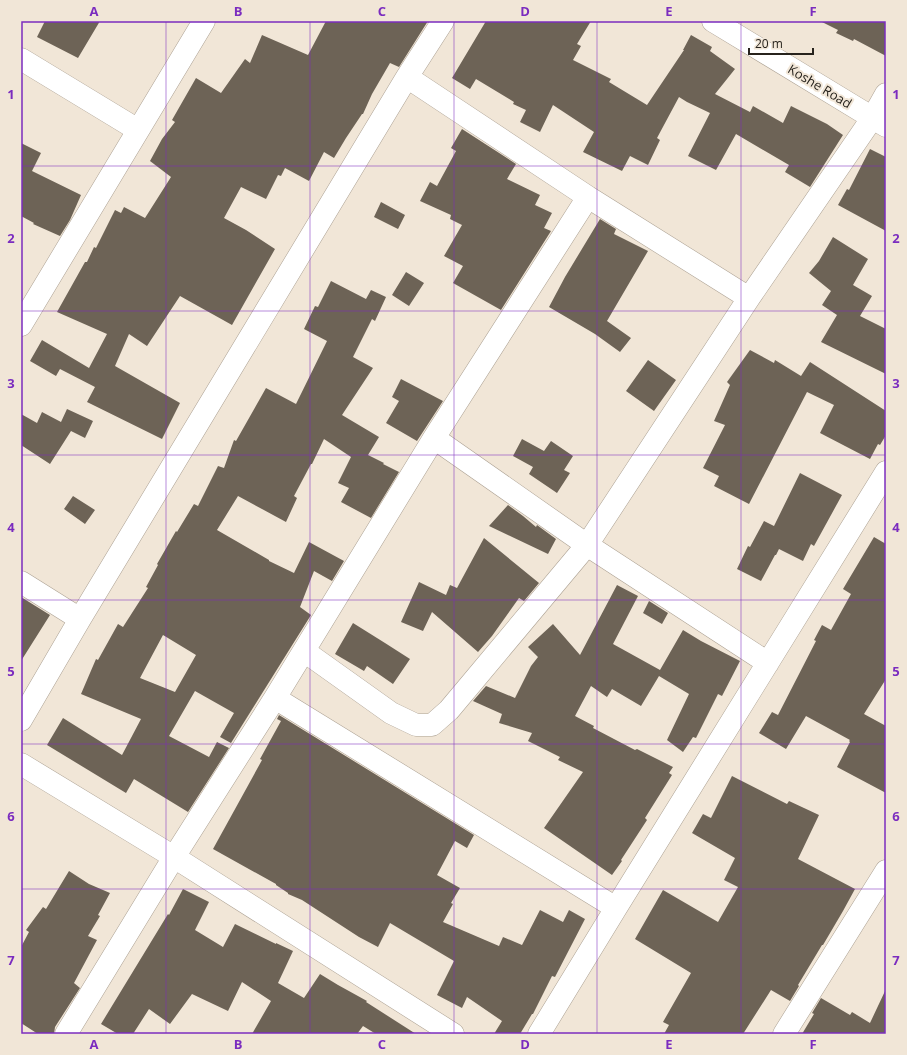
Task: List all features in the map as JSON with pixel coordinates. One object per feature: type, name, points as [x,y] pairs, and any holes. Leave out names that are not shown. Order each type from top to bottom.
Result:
[{"type":"street","points":[[21,325],[204,21]]},
{"type":"street","points":[[21,720],[80,619],[407,77],[443,21]]},
{"type":"street","name":"Koshe Road","points":[[713,21],[879,122]]},
{"type":"street","points":[[21,59],[138,130]]},
{"type":"street","points":[[407,77],[588,196],[749,298]]},
{"type":"street","points":[[304,651],[391,713],[416,725],[432,725],[449,710],[587,545],[749,298],[879,122],[886,94]]},
{"type":"street","points":[[69,1033],[174,857],[275,698],[434,438],[588,196]]},
{"type":"street","points":[[434,438],[587,545],[768,663]]},
{"type":"street","points":[[539,1034],[886,472]]},
{"type":"street","points":[[21,582],[80,619]]},
{"type":"street","points":[[275,698],[616,908]]},
{"type":"street","points":[[21,764],[174,857],[453,1034]]},
{"type":"street","points":[[784,1034],[886,871]]},
{"type":"building","points":[[45,21],[100,21],[78,58],[37,37]]},
{"type":"building","points":[[326,21],[428,21],[399,67],[390,63],[372,94],[363,114],[334,158],[324,152],[309,181],[285,168],[281,176],[278,175],[266,199],[241,187],[224,218],[275,249],[232,325],[180,296],[147,346],[129,334],[115,366],[180,403],[162,439],[87,402],[95,387],[60,369],[56,376],[30,361],[42,340],[89,368],[107,334],[57,312],[85,262],[87,262],[94,247],[96,248],[115,210],[121,213],[124,207],[145,218],[171,177],[150,161],[162,139],[175,122],[172,120],[196,78],[221,93],[245,59],[250,63],[262,35],[308,55]]},
{"type":"building","points":[[486,21],[591,21],[577,44],[581,46],[573,60],[611,79],[609,82],[647,105],[684,50],[691,35],[712,47],[710,51],[735,69],[715,94],[750,112],[753,106],[783,123],[791,106],[827,124],[843,135],[810,187],[785,172],[789,165],[736,134],[716,170],[688,156],[710,113],[679,97],[657,138],[660,140],[648,165],[630,156],[622,171],[583,152],[594,132],[553,105],[540,132],[520,122],[526,110],[513,104],[514,102],[476,79],[470,89],[452,78]]},
{"type":"building","points":[[820,21],[886,21],[886,56],[854,39],[853,41],[836,33],[838,30]]},
{"type":"building","points":[[462,129],[516,164],[507,179],[540,195],[535,205],[552,213],[544,228],[551,231],[501,310],[453,283],[463,266],[444,256],[462,225],[450,219],[451,215],[420,201],[430,182],[437,186],[456,151],[451,148]]},
{"type":"building","points":[[21,143],[41,153],[32,171],[81,195],[70,220],[60,236],[33,224],[34,223],[21,216]]},
{"type":"building","points":[[870,149],[886,157],[886,231],[838,205],[847,189],[849,190]]},
{"type":"building","points":[[381,202],[405,215],[398,229],[374,217]]},
{"type":"building","points":[[600,219],[616,229],[614,234],[648,251],[607,321],[631,338],[620,352],[595,334],[549,307]]},
{"type":"building","points":[[833,237],[868,259],[853,285],[872,296],[860,316],[886,329],[886,374],[821,342],[837,315],[822,305],[831,291],[809,273],[819,261]]},
{"type":"building","points":[[406,272],[424,283],[409,306],[392,295]]},
{"type":"building","points":[[331,281],[366,299],[371,290],[386,297],[375,321],[372,319],[353,357],[373,368],[342,415],[379,437],[368,455],[399,472],[371,518],[341,502],[349,488],[338,483],[351,457],[324,439],[294,496],[297,498],[286,522],[238,496],[217,530],[269,561],[294,573],[309,542],[344,561],[332,581],[314,571],[300,607],[311,615],[231,743],[220,737],[234,713],[195,691],[169,736],[209,757],[217,742],[229,748],[188,812],[134,779],[126,793],[47,745],[63,718],[122,755],[141,719],[81,694],[96,659],[98,660],[118,624],[123,627],[148,588],[146,587],[158,565],[157,564],[194,504],[198,506],[218,466],[224,468],[234,440],[236,441],[266,388],[296,404],[327,341],[304,329],[315,306],[318,307]],"holes":[[[163,635],[196,655],[175,692],[140,678]]]},
{"type":"building","points":[[750,350],[774,363],[775,360],[801,376],[810,362],[886,411],[886,435],[880,445],[878,444],[870,459],[820,433],[834,405],[807,392],[749,504],[714,486],[719,476],[703,468],[725,425],[714,421],[730,385],[727,382]]},
{"type":"building","points":[[648,360],[676,380],[654,411],[626,391]]},
{"type":"building","points":[[401,379],[443,401],[417,441],[386,423],[399,401],[392,397]]},
{"type":"building","points":[[67,409],[93,421],[85,438],[71,431],[50,464],[21,445],[21,414],[37,423],[42,412],[61,422]]},
{"type":"building","points":[[522,439],[544,451],[551,441],[573,456],[564,470],[570,473],[557,493],[529,474],[533,467],[513,456]]},
{"type":"building","points":[[800,473],[842,495],[814,546],[811,544],[803,561],[779,549],[761,581],[737,569],[748,546],[750,547],[764,521],[774,526]]},
{"type":"building","points":[[73,496],[95,510],[85,524],[64,509]]},
{"type":"building","points":[[508,505],[536,527],[537,525],[556,539],[548,554],[489,526]]},
{"type":"building","points":[[874,537],[886,544],[886,679],[864,714],[886,726],[886,793],[837,767],[850,740],[806,716],[786,749],[759,733],[772,712],[778,715],[816,641],[814,640],[822,625],[831,630],[851,594],[843,589]]},
{"type":"building","points":[[484,538],[539,583],[524,601],[519,598],[492,636],[478,652],[432,612],[423,631],[401,622],[419,582],[446,595],[450,585],[457,588]]},
{"type":"building","points":[[617,585],[638,596],[613,644],[660,670],[683,630],[740,661],[722,696],[718,694],[696,738],[693,737],[683,752],[667,740],[689,694],[659,676],[641,706],[612,689],[607,697],[591,686],[575,716],[594,726],[593,728],[635,750],[637,749],[673,767],[669,773],[672,775],[645,818],[647,820],[612,875],[544,828],[583,772],[558,760],[560,757],[528,741],[532,733],[499,723],[502,714],[473,701],[486,686],[515,698],[531,666],[538,657],[528,647],[553,624],[580,655]]},
{"type":"building","points":[[21,597],[50,615],[21,661]]},
{"type":"building","points":[[649,601],[668,613],[662,624],[643,613]]},
{"type":"building","points":[[353,623],[410,659],[393,684],[367,666],[364,671],[335,654]]},
{"type":"building","points":[[279,715],[474,835],[467,848],[455,841],[437,875],[460,888],[451,903],[453,904],[443,922],[499,946],[503,937],[522,945],[540,910],[563,922],[569,910],[585,919],[555,977],[552,976],[533,1014],[520,1034],[494,1034],[502,1021],[467,997],[462,1008],[437,995],[454,961],[390,923],[378,947],[359,937],[302,900],[288,894],[276,884],[213,849],[262,760],[260,759],[281,721],[277,719]]},
{"type":"building","points":[[732,776],[787,804],[789,801],[819,815],[798,859],[855,889],[790,1001],[771,990],[743,1034],[664,1034],[669,1025],[663,1022],[691,973],[635,939],[663,890],[718,922],[738,887],[724,880],[735,858],[692,833],[703,814],[711,818]]},
{"type":"building","points":[[69,871],[89,884],[110,893],[98,915],[100,916],[88,936],[97,940],[74,983],[80,988],[55,1027],[54,1034],[38,1034],[21,1023],[21,947],[29,932],[26,930],[43,907],[46,909]]},
{"type":"building","points":[[183,889],[209,902],[195,930],[223,947],[235,924],[293,951],[278,983],[304,998],[320,974],[367,1001],[366,1002],[416,1034],[376,1034],[363,1026],[357,1034],[252,1034],[271,1001],[242,982],[228,1011],[192,994],[170,1024],[149,1009],[133,1034],[118,1034],[101,1024],[168,914],[169,915]]},
{"type":"building","points":[[886,989],[886,1034],[802,1034],[814,1014],[812,1013],[821,998],[850,1015],[852,1012],[870,1023]]}]
